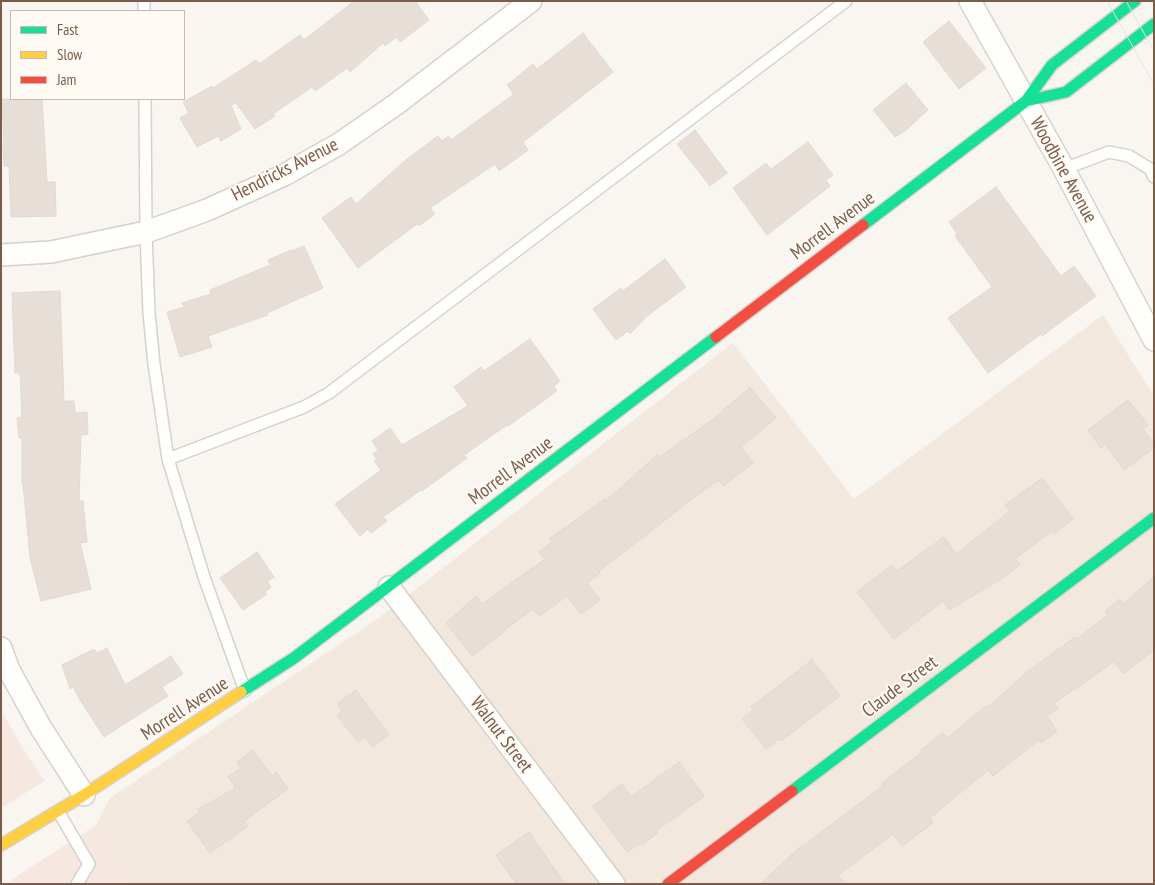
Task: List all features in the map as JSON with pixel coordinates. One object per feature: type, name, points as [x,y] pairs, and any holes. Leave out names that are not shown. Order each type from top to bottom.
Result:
[{"type":"street","name":"Hendricks Avenue","points":[[1,255],[51,252],[146,232],[207,210],[284,175],[339,144],[395,105],[532,1]]},
{"type":"street","name":"Woodbine Avenue","points":[[970,1],[1064,169],[1154,340]]},
{"type":"street","name":"Morrell Avenue","points":[[1,845],[84,795],[294,658],[1026,102],[1052,65],[1135,1]]},
{"type":"street","name":"Morrell Avenue","points":[[1026,102],[1066,92],[1154,24]]},
{"type":"street","name":"Claude Street","points":[[668,884],[1154,518]]},
{"type":"street","name":"Walnut Street","points":[[389,586],[614,884]]},
{"type":"street","points":[[1,648],[9,670],[41,728],[84,795]]},
{"type":"lane","points":[[168,459],[304,407],[329,393],[846,1]]},
{"type":"lane","points":[[145,100],[149,313],[154,364],[168,459],[204,577],[245,691]]},
{"type":"lane","points":[[1064,169],[1109,152],[1129,156],[1150,169],[1154,177]]},
{"type":"lane","points":[[58,811],[89,864],[77,884]]},
{"type":"shaded area","points":[[1103,315],[1154,396],[1154,884],[127,884],[96,825],[110,798],[376,620],[733,343],[854,499]]},
{"type":"shaded area","points":[[1,709],[27,755],[45,781],[1,808]]},
{"type":"shaded area","points":[[96,825],[127,884],[13,884],[11,880]]},
{"type":"building","points":[[354,1],[415,1],[429,20],[400,42],[397,37],[385,46],[383,43],[350,72],[347,68],[315,91],[312,87],[255,129],[236,103],[231,105],[241,129],[221,141],[218,136],[197,147],[180,118],[189,113],[183,102],[212,86],[213,88],[256,60],[259,64],[300,35],[304,40]]},
{"type":"building","points":[[949,21],[986,68],[959,89],[923,42]]},
{"type":"building","points":[[583,33],[613,72],[523,142],[528,150],[499,171],[495,164],[430,208],[435,214],[419,226],[417,224],[358,268],[322,218],[351,197],[356,204],[407,159],[438,136],[442,141],[448,136],[451,140],[514,94],[507,85],[533,64],[537,69]]},
{"type":"building","points":[[906,83],[928,110],[905,131],[895,137],[873,110]]},
{"type":"building","points":[[2,99],[42,100],[47,182],[55,182],[56,216],[11,217],[9,166],[4,166]]},
{"type":"building","points":[[695,130],[727,173],[710,186],[677,144]]},
{"type":"building","points":[[808,142],[833,175],[826,180],[830,186],[767,235],[733,188],[766,163],[771,169]]},
{"type":"building","points":[[996,187],[1061,276],[1074,266],[1096,296],[988,373],[948,318],[992,287],[955,236],[957,234],[949,222]]},
{"type":"building","points":[[304,246],[323,288],[267,313],[268,315],[208,336],[212,347],[180,357],[167,312],[184,307],[182,303],[211,294],[210,290],[270,265],[268,260]]},
{"type":"building","points":[[665,259],[686,287],[647,316],[630,334],[628,331],[616,340],[593,309],[621,288],[623,291]]},
{"type":"building","points":[[60,291],[64,401],[74,401],[75,413],[87,412],[88,434],[81,435],[79,501],[83,501],[87,542],[80,543],[91,589],[41,601],[30,558],[22,484],[22,438],[19,438],[17,418],[22,417],[20,373],[15,373],[12,293]]},
{"type":"building","points":[[530,339],[560,381],[554,386],[557,391],[464,455],[467,458],[383,517],[387,521],[371,533],[368,529],[360,536],[335,504],[381,470],[374,461],[377,459],[373,454],[378,450],[372,441],[390,428],[402,445],[468,406],[454,387],[481,367],[484,371]]},
{"type":"building","points":[[750,388],[776,418],[741,447],[753,463],[723,486],[719,480],[682,506],[599,571],[600,573],[587,583],[600,600],[581,614],[567,596],[539,616],[533,609],[472,656],[446,623],[476,596],[482,604],[545,559],[539,552],[552,542],[549,539],[605,499],[606,501],[658,454],[660,457],[723,412]]},
{"type":"building","points":[[1128,400],[1148,425],[1143,429],[1154,444],[1154,448],[1124,470],[1105,444],[1101,448],[1088,430]]},
{"type":"building","points":[[1042,478],[1073,519],[1054,534],[1052,531],[1015,559],[1020,565],[1004,577],[949,610],[943,601],[894,639],[857,592],[892,565],[897,571],[944,537],[956,554],[1010,511],[1005,505]]},
{"type":"building","points":[[257,552],[274,577],[267,582],[271,587],[265,592],[267,594],[243,610],[220,578]]},
{"type":"building","points":[[1154,576],[1154,650],[1123,674],[1114,661],[1054,703],[1058,708],[1047,716],[1057,731],[1041,743],[1039,740],[993,776],[988,770],[930,818],[933,823],[902,846],[893,834],[838,875],[845,884],[760,884],[801,846],[883,786],[881,784],[922,752],[921,750],[943,733],[947,738],[986,706],[987,708],[1026,673],[1075,637],[1077,639],[1108,615],[1105,611],[1120,599],[1124,604]]},
{"type":"building","points":[[107,648],[125,685],[171,656],[183,674],[162,687],[168,696],[104,737],[73,687],[70,689],[62,665],[94,649],[97,653]]},
{"type":"building","points":[[812,660],[840,696],[781,741],[779,739],[766,749],[742,719],[753,710],[751,707]]},
{"type":"building","points":[[356,690],[389,735],[372,747],[365,737],[358,742],[337,715],[342,711],[337,704]]},
{"type":"building","points":[[253,750],[272,776],[276,772],[288,789],[244,821],[248,826],[210,853],[187,821],[200,812],[198,809],[236,788],[228,777],[241,768],[237,762]]},
{"type":"building","points":[[679,762],[704,796],[656,831],[658,833],[642,845],[641,843],[627,852],[593,806],[622,784],[631,797]]},
{"type":"building","points":[[529,832],[565,884],[516,884],[496,855]]},
{"type":"tram line","points":[[1107,1],[1154,84]]},
{"type":"tram line","points":[[1126,1],[1154,51]]},
{"type":"traffic: fast","points":[[863,225],[1026,101],[1052,65],[1135,1]]},
{"type":"traffic: fast","points":[[1026,101],[1066,92],[1154,24]]},
{"type":"traffic: fast","points":[[241,692],[294,658],[716,337]]},
{"type":"traffic: fast","points":[[792,791],[1154,518]]},
{"type":"traffic: slow","points":[[1,845],[84,795],[241,692]]},
{"type":"traffic: jam","points":[[716,337],[863,225]]},
{"type":"traffic: jam","points":[[668,884],[792,791]]}]
